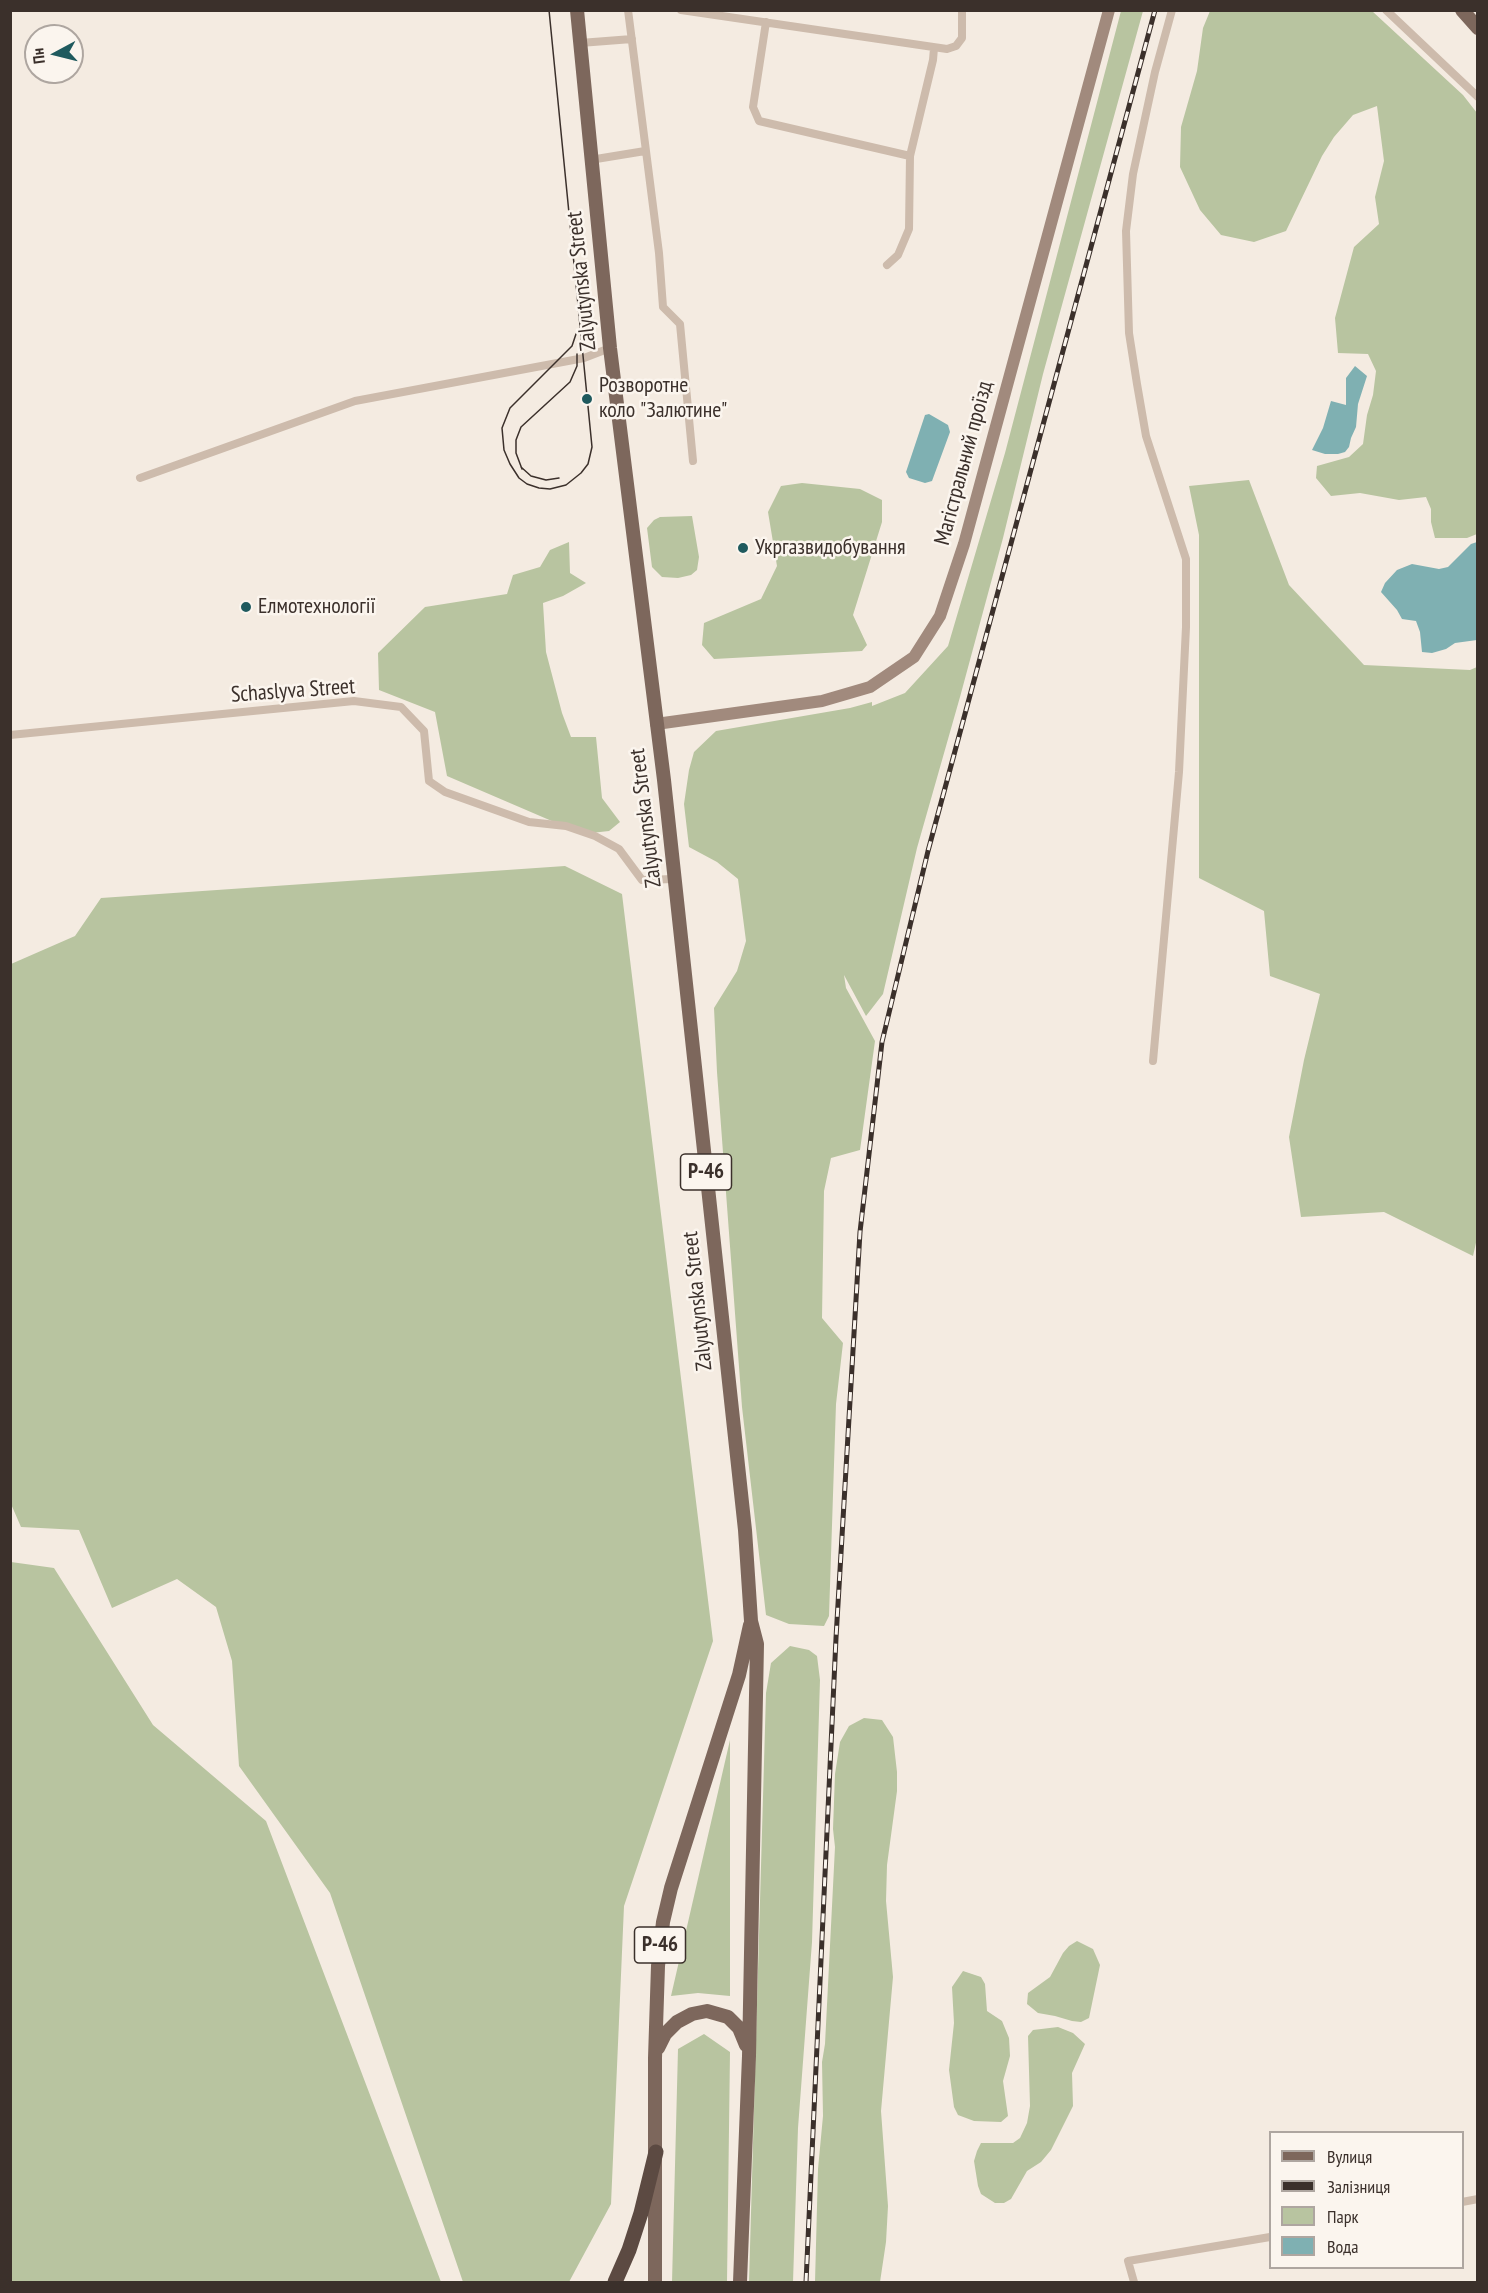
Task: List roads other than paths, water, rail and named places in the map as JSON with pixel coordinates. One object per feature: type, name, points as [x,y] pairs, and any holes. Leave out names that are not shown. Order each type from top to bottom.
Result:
[{"type":"highway","points":[[615,2283],[641,2213],[656,2152]]},
{"type":"main road","name":"Zalyutynska Street","points":[[577,10],[610,348],[627,468],[664,780],[743,1518],[751,1620]]},
{"type":"main road","name":"Магістральний проїзд","points":[[656,724],[822,701],[870,687],[914,657],[940,616],[964,544],[1108,10]]},
{"type":"main road","points":[[1462,10],[1478,28]]},
{"type":"main road","name":"Р-46","points":[[740,2283],[749,2056],[757,1644],[751,1620]]},
{"type":"main road","name":"Р-46","points":[[655,2283],[655,2058],[660,1942],[666,1905],[739,1676],[751,1620]]},
{"type":"main road","points":[[655,2058],[665,2034],[677,2022],[692,2014],[707,2011],[728,2017],[739,2028],[749,2056]]},
{"type":"street","points":[[628,10],[659,253],[663,307],[680,324],[693,461]]},
{"type":"street","points":[[681,10],[947,49],[956,46],[962,38],[962,10]]},
{"type":"street","points":[[1153,1061],[1179,772],[1186,627],[1186,559],[1146,436],[1142,416],[1129,333],[1126,231],[1133,174],[1155,72],[1172,10]]},
{"type":"street","points":[[1386,10],[1478,97]]},
{"type":"street","points":[[766,22],[753,107],[759,121],[910,156]]},
{"type":"street","points":[[580,43],[632,39]]},
{"type":"street","points":[[887,265],[898,255],[909,229],[910,156],[934,48]]},
{"type":"street","points":[[590,160],[645,151]]},
{"type":"street","points":[[140,478],[355,401],[584,358],[610,348]]},
{"type":"street","name":"Schaslyva Street","points":[[10,735],[354,701],[401,707],[424,731],[429,781],[445,792],[529,822],[566,826],[595,836],[619,849],[642,880],[674,879]]},
{"type":"street","points":[[1134,2283],[1128,2262],[1269,2237]]},
{"type":"water","points":[[1355,366],[1367,376],[1358,404],[1356,427],[1349,447],[1345,452],[1338,454],[1325,454],[1312,450],[1323,428],[1331,401],[1346,405],[1346,378]]},
{"type":"water","points":[[929,414],[948,425],[950,432],[932,481],[925,483],[909,478],[906,472],[925,415]]},
{"type":"water","points":[[1477,542],[1477,640],[1455,643],[1446,649],[1432,653],[1422,652],[1420,632],[1416,621],[1402,619],[1381,592],[1385,583],[1397,570],[1412,564],[1439,569],[1448,567],[1471,544]]},
{"type":"tram line","points":[[549,10],[592,447],[588,464],[566,485],[550,489],[539,488],[519,478],[510,464],[504,450],[502,428],[510,408],[572,346],[576,334]]},
{"type":"tram line","points":[[522,469],[516,453],[516,440],[521,427],[570,382],[577,366],[577,354]]},
{"type":"tram line","points":[[521,467],[531,476],[546,480],[559,478]]},
{"type":"railway","points":[[806,2282],[836,1638],[860,1232],[882,1042],[928,851],[1155,10]]},
{"type":"place","name":"Розворотне коло \"Залютине\"","points":[[587,399]]},
{"type":"place","name":"Укргазвидобування","points":[[743,548]]},
{"type":"place","name":"Елмотехнології","points":[[246,607]]}]
